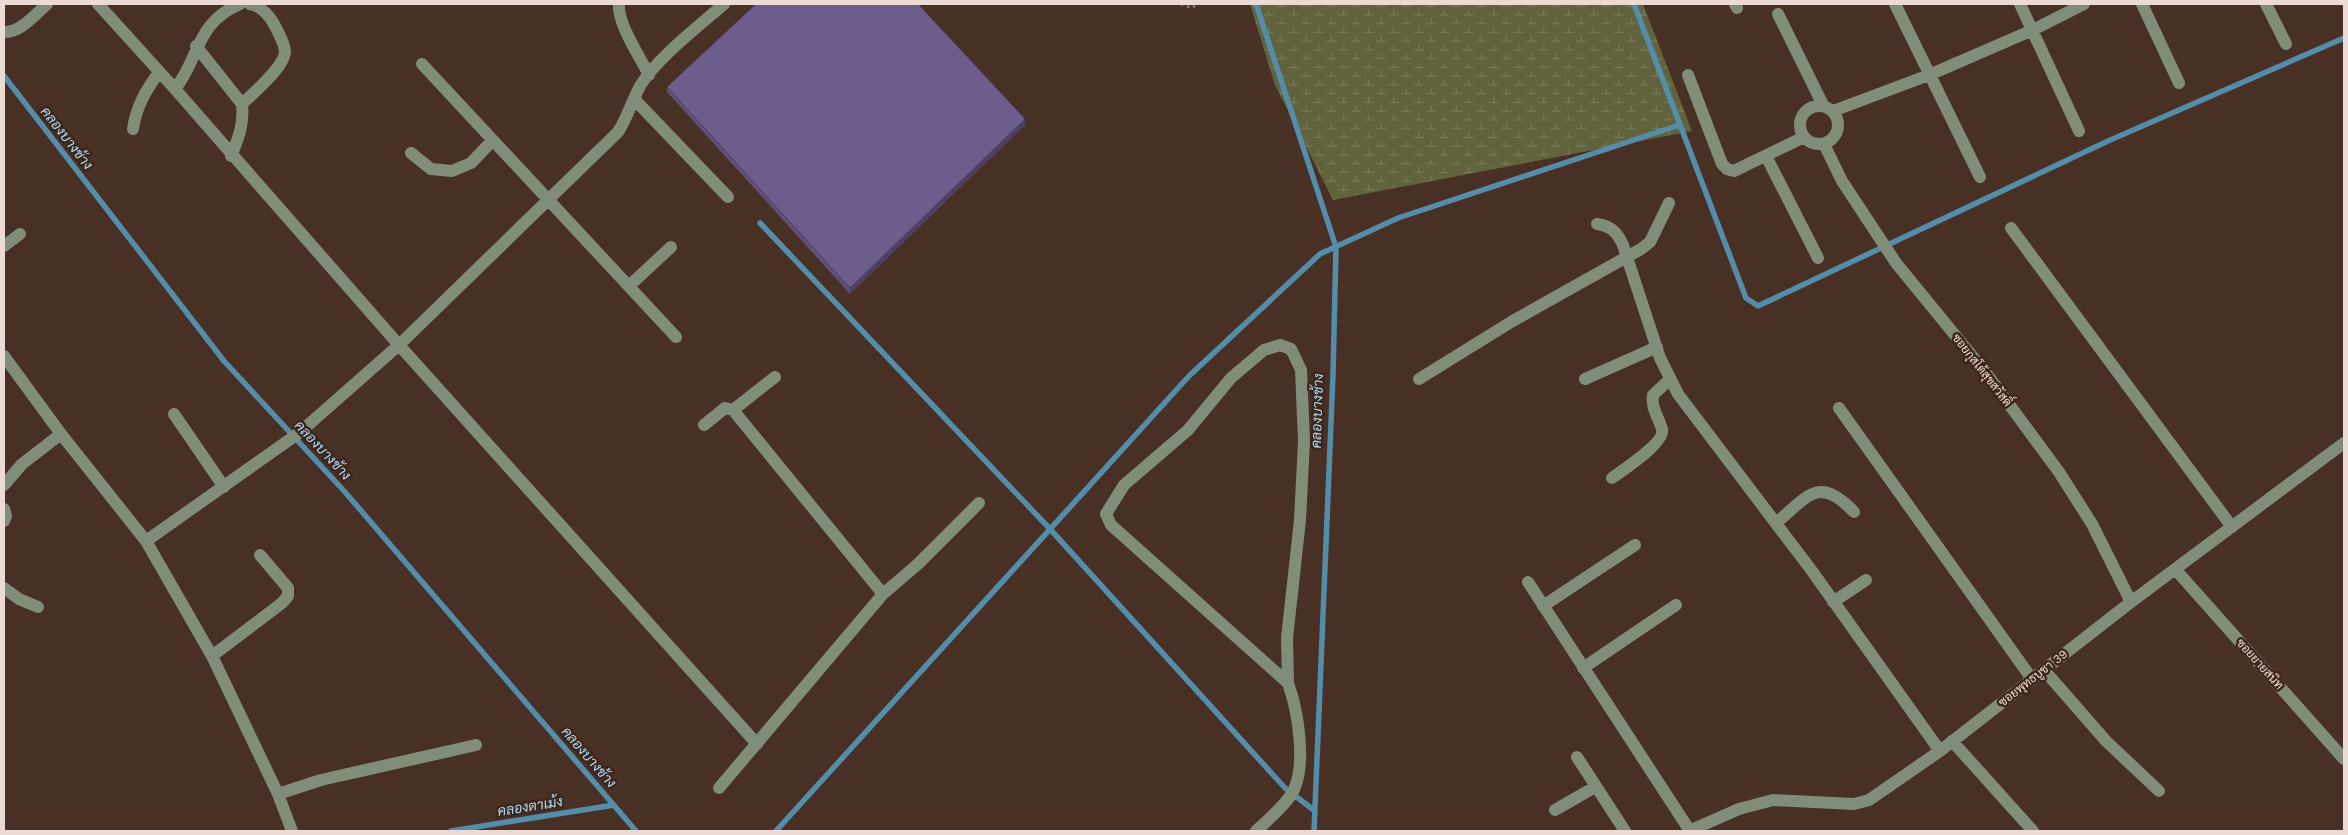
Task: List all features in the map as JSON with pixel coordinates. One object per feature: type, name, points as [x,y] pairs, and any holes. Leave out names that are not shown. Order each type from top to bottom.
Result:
[{"type":"street","points":[[4,32],[11,32],[48,4]]},
{"type":"street","points":[[98,4],[175,89],[231,156],[398,346],[757,744]]},
{"type":"street","points":[[175,89],[186,77],[196,46],[207,29],[230,8],[240,4]]},
{"type":"street","points":[[242,104],[283,62],[285,52],[273,22],[258,6],[250,4]]},
{"type":"street","points":[[619,4],[619,10],[629,36],[649,75]]},
{"type":"street","points":[[146,541],[281,447],[398,346],[618,132],[635,100],[640,86],[656,65],[724,4]]},
{"type":"street","points":[[1896,4],[1980,177]]},
{"type":"street","points":[[2020,4],[2034,30],[2079,131]]},
{"type":"street","points":[[1778,14],[1828,108],[1837,117],[1838,130],[1830,141],[1824,144],[1817,144],[1804,137],[1800,130],[1802,115],[1808,109],[1828,108],[1930,75],[2034,30],[2084,4]]},
{"type":"street","points":[[2142,4],[2178,83]]},
{"type":"street","points":[[2266,4],[2286,44]]},
{"type":"street","points":[[196,46],[242,104],[244,119],[241,134],[231,156]]},
{"type":"street","points":[[422,64],[676,337]]},
{"type":"street","points":[[132,130],[135,116],[145,92],[159,72]]},
{"type":"street","points":[[1688,75],[1722,164],[1726,169],[1734,171],[1804,137]]},
{"type":"street","points":[[635,100],[728,198]]},
{"type":"street","points":[[411,154],[431,170],[452,171],[471,163],[493,140]]},
{"type":"street","name":"ซอยกุสโต้สุขสวัสดิ์","points":[[1824,144],[1842,181],[1896,263],[1986,373],[2059,472],[2092,524],[2131,602]]},
{"type":"street","points":[[1766,156],[1818,258]]},
{"type":"street","points":[[1419,379],[1511,322],[1627,258],[1650,242],[1670,203]]},
{"type":"street","points":[[1597,224],[1609,226],[1615,231],[1627,258],[1657,347],[1678,394],[1776,523],[1940,751]]},
{"type":"street","points":[[2011,228],[2232,527]]},
{"type":"street","points":[[4,246],[20,234]]},
{"type":"street","points":[[629,286],[671,247]]},
{"type":"street","points":[[1256,831],[1290,796],[1298,782],[1301,766],[1295,703],[1288,683],[1287,638],[1300,520],[1304,441],[1301,370],[1290,349],[1280,345],[1264,350],[1231,378],[1188,430],[1124,486],[1106,514],[1111,525],[1288,683]]},
{"type":"street","points":[[1585,379],[1657,347]]},
{"type":"street","points":[[4,356],[60,434],[146,541],[212,656],[278,794],[292,831]]},
{"type":"street","points":[[733,410],[775,377]]},
{"type":"street","points":[[1612,478],[1649,450],[1661,437],[1663,430],[1651,403],[1653,395],[1670,379]]},
{"type":"street","points":[[704,425],[725,408],[733,410],[883,594]]},
{"type":"street","points":[[1839,408],[2032,679]]},
{"type":"street","points":[[174,414],[224,487]]},
{"type":"street","points":[[4,485],[22,464],[60,434]]},
{"type":"street","name":"ซอยพุทธบูชา 39","points":[[1690,831],[1739,809],[1773,800],[1854,804],[1869,800],[1940,751],[2131,602],[2344,443]]},
{"type":"street","points":[[1776,523],[1806,498],[1817,492],[1826,491],[1840,497],[1854,512]]},
{"type":"street","points":[[718,788],[883,594],[918,564],[979,503]]},
{"type":"street","points":[[4,508],[6,516],[4,521]]},
{"type":"street","points":[[1543,606],[1635,545]]},
{"type":"street","points":[[212,656],[282,603],[288,596],[288,588],[260,555]]},
{"type":"street","name":"ซอยยายสนิท","points":[[2175,569],[2344,759]]},
{"type":"street","points":[[1833,602],[1866,580]]},
{"type":"street","points":[[1528,582],[1690,831]]},
{"type":"street","points":[[4,588],[38,607]]},
{"type":"street","points":[[1584,668],[1676,605]]},
{"type":"street","points":[[2044,670],[2106,741],[2159,791]]},
{"type":"street","points":[[1952,741],[2033,831]]},
{"type":"street","points":[[278,794],[321,780],[476,745]]},
{"type":"street","points":[[1577,757],[1625,831]]},
{"type":"street","points":[[1556,810],[1595,787]]},
{"type":"path","points":[[1181,4],[1192,8],[1197,4]]},
{"type":"green space","points":[[1250,4],[1643,4],[1692,131],[1333,200],[1275,85]]},
{"type":"building","points":[[756,4],[918,4],[1025,119],[850,288],[667,87]]},
{"type":"waterway","name":"คลองบางช้าง","points":[[1256,4],[1336,247],[1333,375],[1314,831]]},
{"type":"waterway","points":[[1634,4],[1746,298],[1758,306],[2108,141],[2344,38]]},
{"type":"waterway","name":"คลองบางช้าง","points":[[4,76],[224,361],[345,492],[636,831]]},
{"type":"waterway","points":[[776,831],[1189,376],[1320,254],[1398,218],[1679,125]]},
{"type":"waterway","points":[[760,223],[1050,529],[1285,788],[1315,811]]},
{"type":"waterway","name":"คลองตาเม้ง","points":[[451,831],[614,805]]}]
